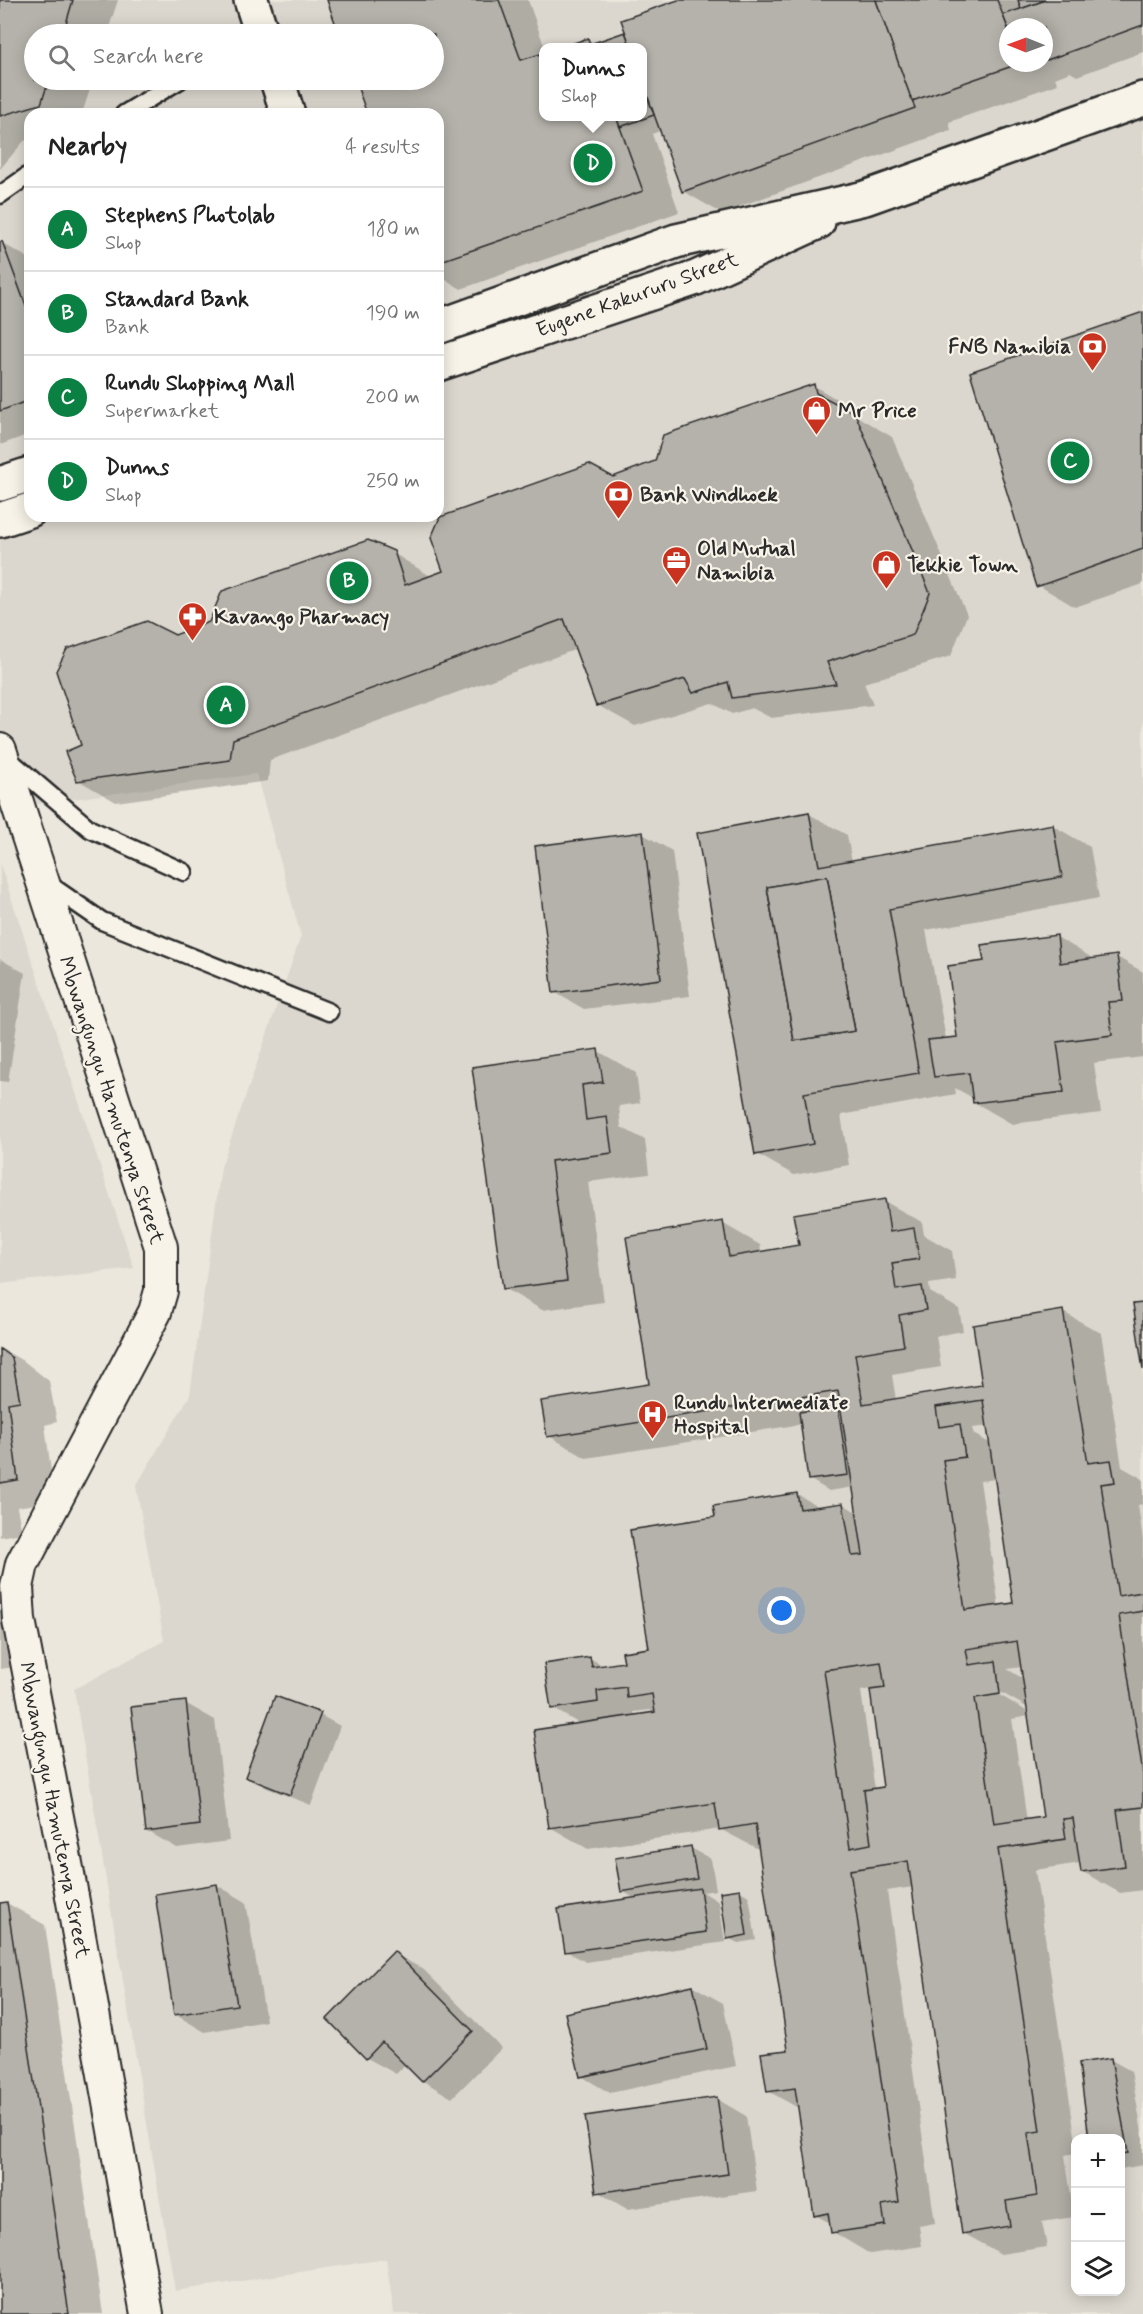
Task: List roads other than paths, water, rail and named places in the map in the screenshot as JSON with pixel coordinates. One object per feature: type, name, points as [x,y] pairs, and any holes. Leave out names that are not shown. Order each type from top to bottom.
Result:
[{"type":"main road","points":[[280,90],[286,108]]},
{"type":"main road","name":"Eugene Kakururu Street","points":[[444,325],[676,241],[865,198],[1143,99]]},
{"type":"main road","name":"Eugene Kakururu Street","points":[[444,362],[696,278],[791,236],[865,198]]},
{"type":"main road","points":[[0,484],[24,476]]},
{"type":"main road","points":[[0,520],[24,512]]},
{"type":"street","name":"Mbwangungu Hamutenya Street","points":[[1,752],[161,1247],[162,1291],[155,1312],[21,1564],[17,1587],[19,1620],[68,1874],[147,2314]]},
{"type":"lane","points":[[134,108],[164,90]]},
{"type":"lane","points":[[0,195],[24,178]]},
{"type":"lane","points":[[1,752],[90,829],[184,872]]},
{"type":"lane","points":[[41,879],[102,921],[329,1012]]},
{"type":"place","name":"Dunns","points":[[593,163]]},
{"type":"place","name":"FNB Namibia","points":[[1092,372]]},
{"type":"place","name":"Mr Price","points":[[817,436]]},
{"type":"place","name":"Rundu Shopping Mall","points":[[1070,461]]},
{"type":"place","name":"Bank Windhoek","points":[[619,520]]},
{"type":"place","name":"Standard Bank","points":[[349,581]]},
{"type":"place","name":"Old Mutual Namibia","points":[[676,586]]},
{"type":"place","name":"Tekkie Town","points":[[886,590]]},
{"type":"place","name":"Kavango Pharmacy","points":[[193,642]]},
{"type":"place","name":"Stephens Photolab","points":[[226,705]]},
{"type":"place","name":"Rundu Intermediate Hospital","points":[[653,1440]]}]
